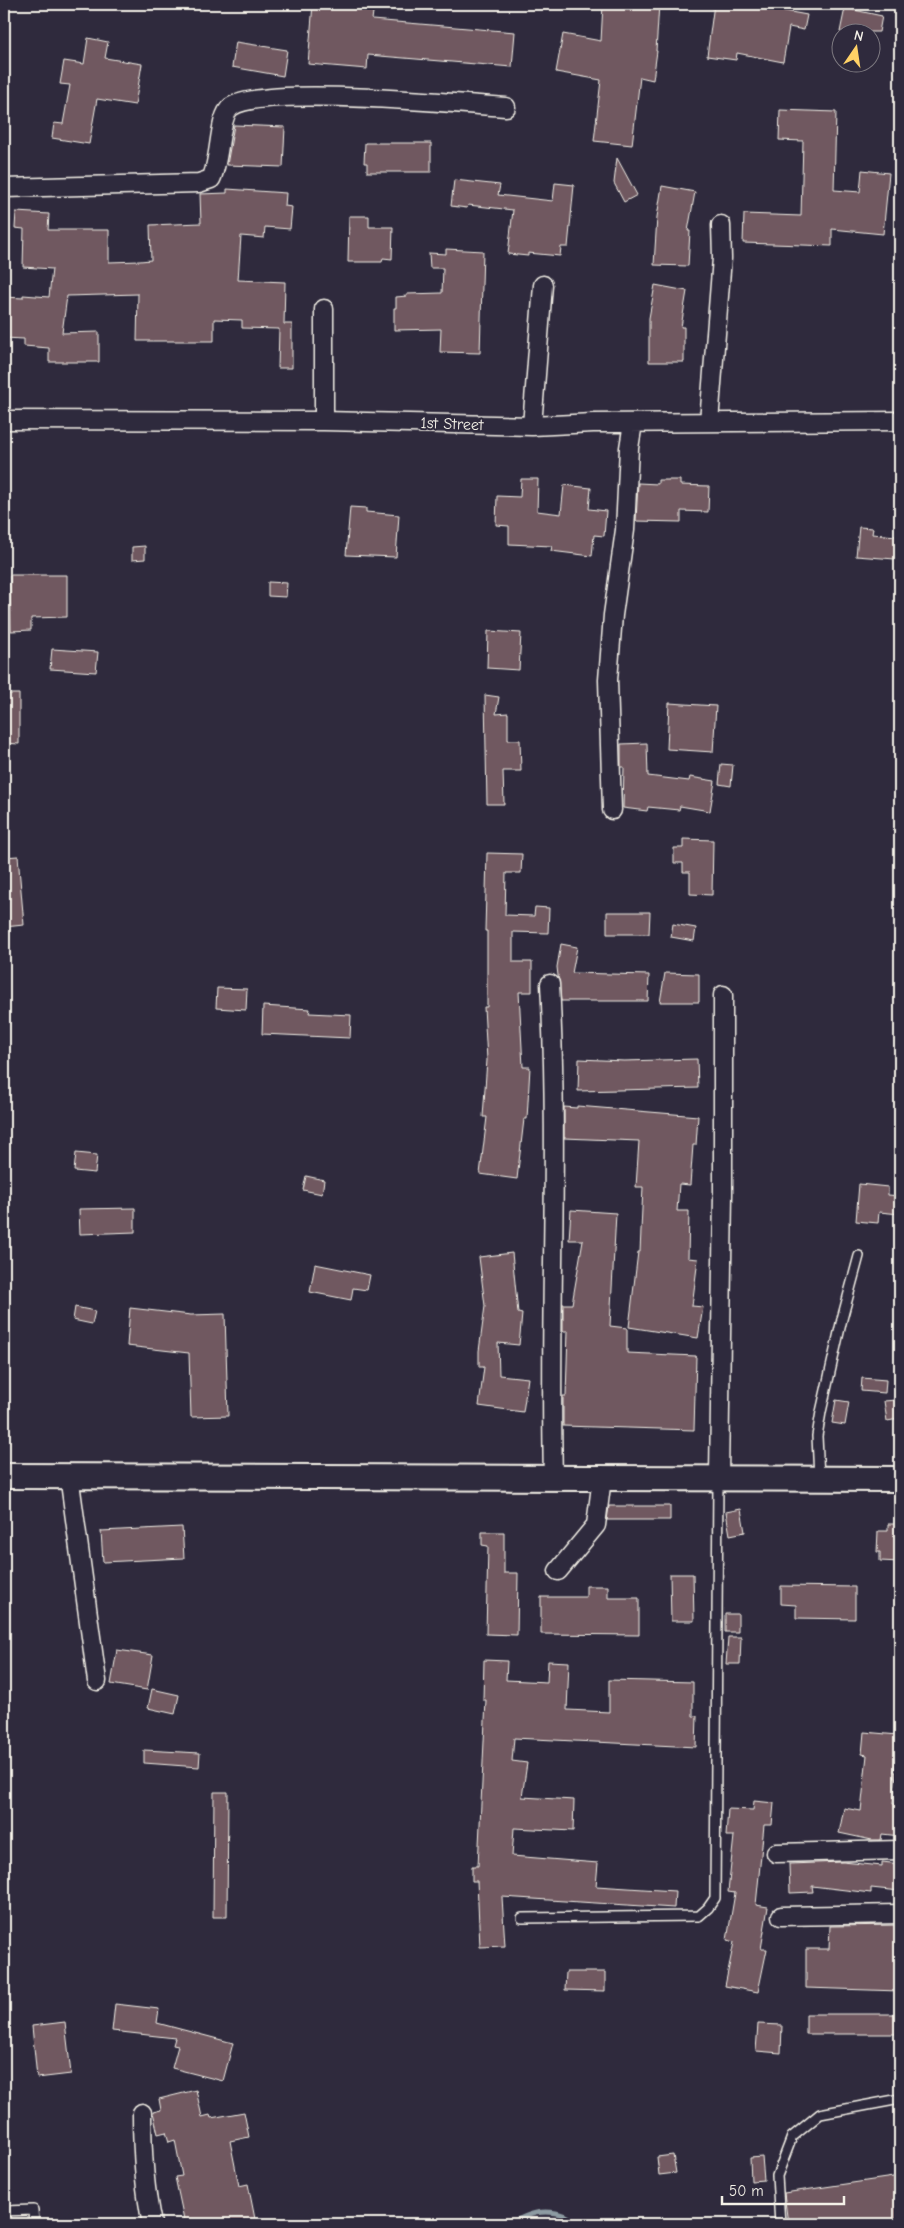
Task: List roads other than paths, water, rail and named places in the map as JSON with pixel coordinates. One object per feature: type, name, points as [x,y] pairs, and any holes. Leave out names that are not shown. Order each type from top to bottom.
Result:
[{"type":"main road","points":[[4,1476],[900,1479]]},
{"type":"street","points":[[4,188],[199,183],[211,179],[217,168],[223,122],[230,108],[250,99],[293,96],[506,107]]},
{"type":"street","points":[[708,422],[722,258],[721,225]]},
{"type":"street","points":[[532,426],[543,285]]},
{"type":"street","points":[[324,309],[324,421]]},
{"type":"street","name":"1st Street","points":[[4,420],[324,421],[532,426],[633,423],[900,421]]},
{"type":"street","points":[[612,810],[608,680],[613,615],[626,530],[633,423]]},
{"type":"street","points":[[550,984],[554,1084],[551,1401],[553,1478]]},
{"type":"street","points":[[718,1477],[723,1193],[723,994]]},
{"type":"street","points":[[69,1476],[97,1681]]},
{"type":"street","points":[[558,1571],[596,1525],[602,1478]]},
{"type":"street","points":[[776,1853],[900,1850]]},
{"type":"street","points":[[781,1916],[900,1914]]},
{"type":"street","points":[[142,2113],[142,2167],[152,2224]]},
{"type":"lane","points":[[818,1478],[817,1436],[842,1319],[859,1256]]},
{"type":"lane","points":[[522,1918],[699,1916],[715,1898],[718,1477]]},
{"type":"lane","points":[[780,2224],[777,2176],[792,2137],[820,2114],[900,2099]]},
{"type":"lane","points":[[4,2211],[32,2210],[34,2224]]},
{"type":"waterway","points":[[509,2224],[523,2217],[543,2212],[558,2213],[579,2224]]}]
